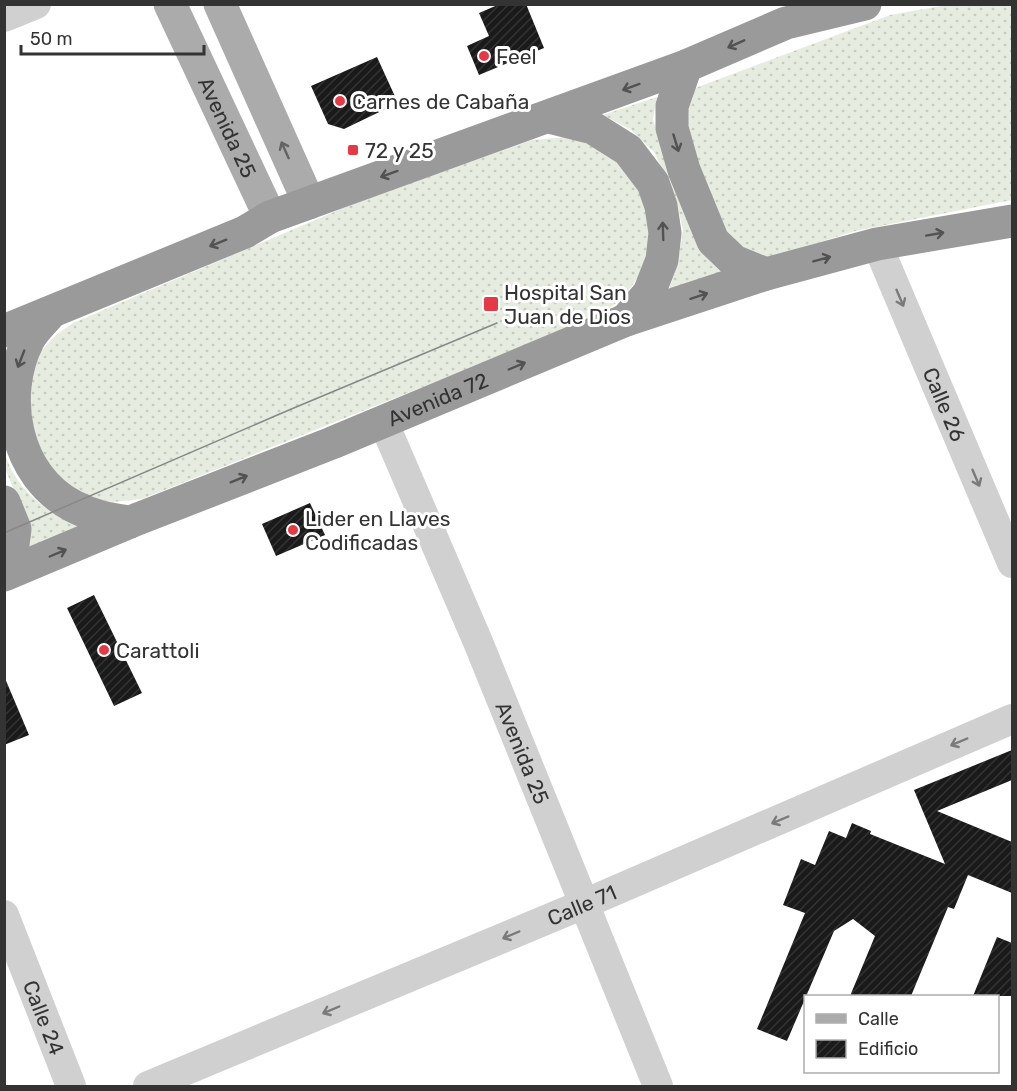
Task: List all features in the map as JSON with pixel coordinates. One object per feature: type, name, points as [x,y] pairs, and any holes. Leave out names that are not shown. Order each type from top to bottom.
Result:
[{"type":"highway","points":[[4,331],[245,232],[270,217],[686,66],[785,11],[865,4]]},
{"type":"highway","points":[[686,66],[672,106],[672,128],[684,170],[713,241],[734,261],[766,274]]},
{"type":"highway","points":[[549,117],[593,128],[628,150],[653,183],[664,224],[662,260],[649,293],[626,320]]},
{"type":"highway","name":"Avenida 72","points":[[4,575],[130,522],[332,443],[626,320],[766,274],[877,244],[1012,221]]},
{"type":"highway","points":[[52,310],[28,340],[14,376],[13,414],[23,451],[34,470],[51,490],[71,505],[100,518],[130,522]]},
{"type":"highway","points":[[4,502],[15,529],[12,552],[4,568]]},
{"type":"main road","name":"Avenida 25","points":[[170,4],[270,217]]},
{"type":"main road","name":"Avenida 25","points":[[220,4],[309,203]]},
{"type":"street","points":[[4,17],[36,4]]},
{"type":"street","name":"Calle 26","points":[[877,244],[1012,563]]},
{"type":"street","name":"Avenida 25","points":[[383,421],[482,653],[658,1086]]},
{"type":"street","name":"Calle 71","points":[[148,1086],[585,904],[1012,719]]},
{"type":"street","name":"Calle 24","points":[[4,915],[71,1086]]},
{"type":"shaded area","points":[[947,5],[1012,5],[1012,200],[855,231],[761,261],[730,246],[677,116],[690,90],[890,15]]},
{"type":"shaded area","points":[[657,97],[653,120],[662,146],[725,271],[668,292],[678,264],[683,229],[675,196],[654,152],[631,130],[603,115]]},
{"type":"shaded area","points":[[570,137],[608,152],[629,170],[650,217],[651,246],[638,277],[624,297],[596,318],[142,499],[113,502],[91,498],[64,482],[37,452],[27,384],[42,350],[56,335],[73,323],[360,201],[532,140]]},
{"type":"shaded area","points":[[4,452],[14,474],[27,492],[52,512],[81,527],[25,550],[23,512],[5,468]]},
{"type":"building","points":[[500,4],[526,4],[544,48],[479,75],[467,46],[489,36],[479,13]]},
{"type":"building","points":[[377,57],[398,103],[344,129],[328,124],[311,86]]},
{"type":"building","name":"Lider en Llaves Codificadas","points":[[310,503],[325,535],[276,556],[262,524]]},
{"type":"building","name":"Carattoli","points":[[94,595],[142,693],[114,706],[67,608]]},
{"type":"building","points":[[4,676],[29,735],[4,745]]},
{"type":"building","points":[[1012,750],[1012,780],[937,811],[1012,842],[1012,893],[968,875],[954,909],[948,907],[911,995],[850,995],[875,936],[853,919],[834,931],[807,995],[804,995],[804,1001],[787,1041],[757,1029],[805,913],[783,905],[801,859],[815,865],[829,831],[846,838],[852,823],[871,831],[870,834],[945,864],[914,790]]},
{"type":"building","points":[[997,937],[1012,943],[1012,996],[973,995]]},
{"type":"tram line","points":[[4,533],[497,323]]},
{"type":"place","name":"Feel","points":[[484,56]]},
{"type":"place","name":"Carnes de Cabaña","points":[[340,101]]},
{"type":"place","name":"72 y 25","points":[[353,150]]},
{"type":"place","name":"Hospital San Juan de Dios","points":[[491,304]]},
{"type":"place","name":"Lider en Llaves Codificadas","points":[[293,530]]},
{"type":"place","name":"Carattoli","points":[[104,650]]}]
